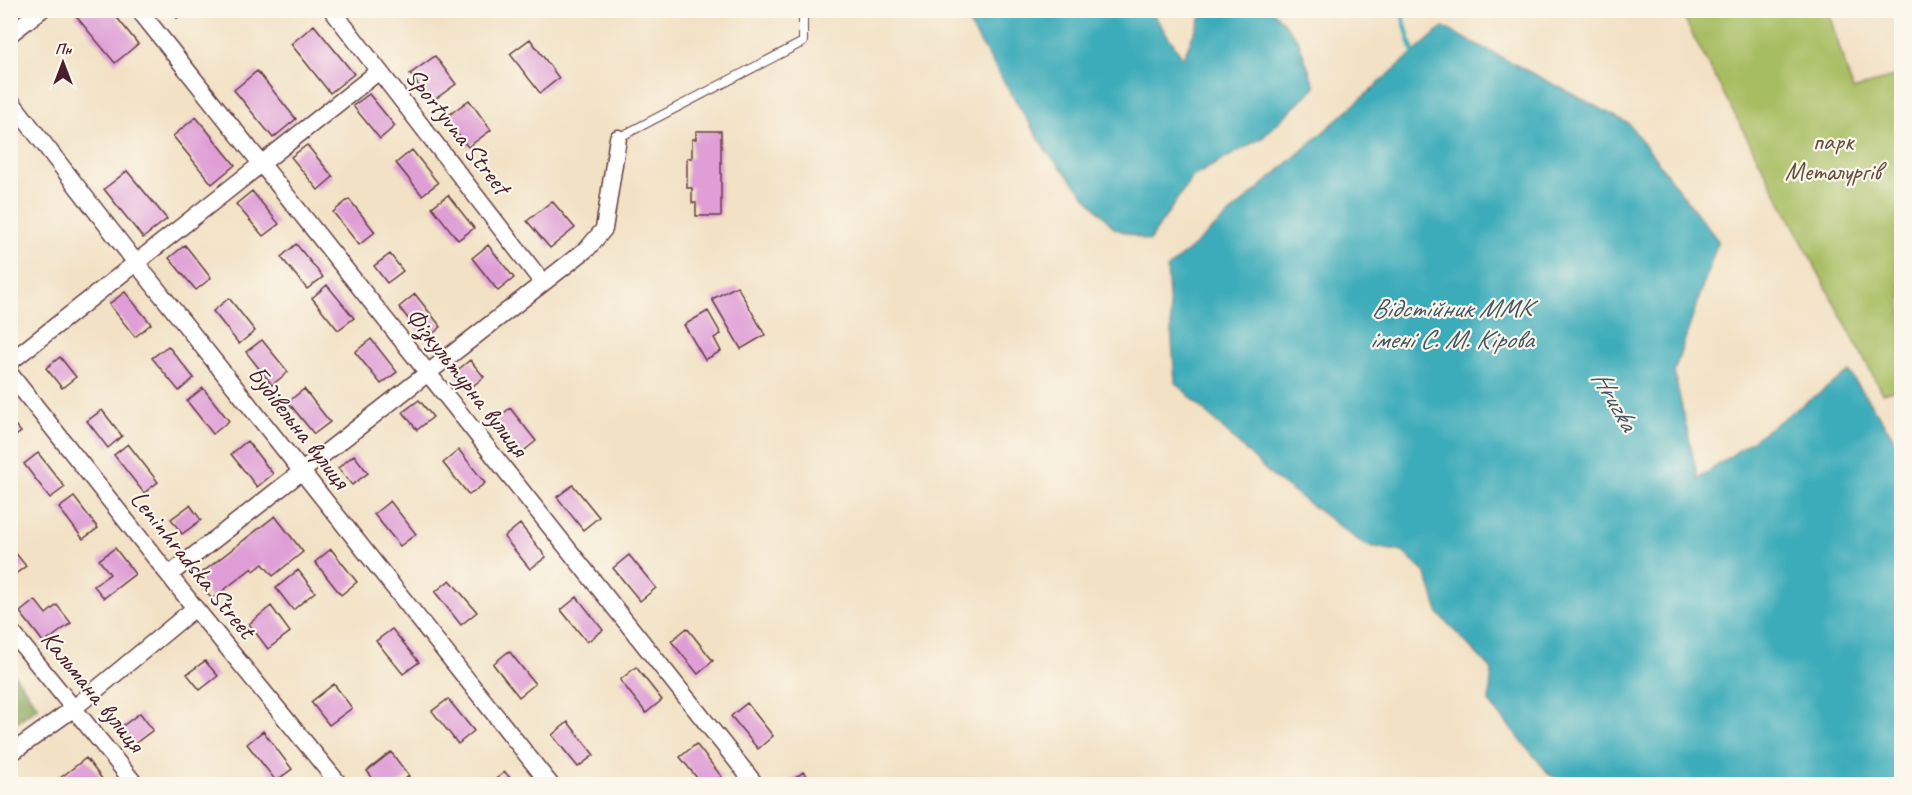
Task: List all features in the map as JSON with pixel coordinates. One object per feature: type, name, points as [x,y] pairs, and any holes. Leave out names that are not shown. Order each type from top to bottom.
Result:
[{"type":"street","points":[[10,34],[41,10]]},
{"type":"street","name":"Фiзкультурна вулиця","points":[[140,10],[755,784]]},
{"type":"street","name":"Sportyvna Street","points":[[332,10],[543,283]]},
{"type":"street","points":[[10,362],[379,71]]},
{"type":"street","name":"Будівельна вулиця","points":[[10,100],[137,264],[550,784]]},
{"type":"street","points":[[169,575],[588,248],[604,229],[618,138]]},
{"type":"street","name":"Leninhradska Street","points":[[10,374],[195,608],[339,784]]},
{"type":"street","points":[[10,754],[74,708],[195,608]]},
{"type":"street","name":"Кальмана вулиця","points":[[10,630],[135,784]]},
{"type":"lane","points":[[618,138],[803,42],[801,10]]},
{"type":"green space","name":"парк Металургів","points":[[1680,11],[1828,11],[1853,90],[1901,74],[1901,388],[1882,393]]},
{"type":"green space","points":[[11,670],[38,707],[17,722],[11,713]]},
{"type":"green space","points":[[1180,777],[1222,784],[1133,784],[1136,783]]},
{"type":"water","points":[[961,11],[1151,11],[1183,58],[1204,11],[1273,11],[1298,40],[1315,87],[1262,138],[1192,177],[1149,241],[1114,228],[1047,152]]},
{"type":"water","name":"Відстійник ММК імені С. М. Кірова","points":[[1443,27],[1628,123],[1718,241],[1674,372],[1698,479],[1849,372],[1893,437],[1902,455],[1901,784],[1573,784],[1550,775],[1489,702],[1492,670],[1439,614],[1426,574],[1403,552],[1365,545],[1273,477],[1175,382],[1167,269]]},
{"type":"building","points":[[80,10],[111,10],[138,44],[115,63],[75,15]]},
{"type":"building","points":[[171,10],[185,10],[177,18]]},
{"type":"building","points":[[314,25],[354,74],[330,93],[291,44]]},
{"type":"building","points":[[530,39],[559,78],[540,93],[510,54]]},
{"type":"building","points":[[435,56],[456,84],[431,102],[410,74]]},
{"type":"building","points":[[257,71],[296,119],[273,138],[234,90]]},
{"type":"building","points":[[369,94],[395,126],[380,139],[353,106]]},
{"type":"building","points":[[469,100],[491,130],[468,147],[445,118]]},
{"type":"building","points":[[196,117],[235,165],[212,184],[173,136]]},
{"type":"building","points":[[696,131],[721,131],[721,216],[696,216],[696,203],[692,203],[692,188],[687,188],[687,158],[692,158],[692,139],[696,139]]},
{"type":"building","points":[[307,145],[333,177],[318,190],[291,157]]},
{"type":"building","points":[[412,150],[438,183],[422,195],[396,163]]},
{"type":"building","points":[[127,171],[167,219],[143,238],[104,189]]},
{"type":"building","points":[[252,191],[279,224],[263,236],[236,204]]},
{"type":"building","points":[[448,195],[474,228],[458,240],[432,207]]},
{"type":"building","points":[[349,199],[375,232],[359,245],[333,212]]},
{"type":"building","points":[[552,201],[575,228],[550,248],[527,221]]},
{"type":"building","points":[[296,244],[323,277],[307,289],[281,257]]},
{"type":"building","points":[[185,245],[211,278],[196,290],[169,258]]},
{"type":"building","points":[[488,245],[514,278],[498,291],[472,258]]},
{"type":"building","points":[[390,254],[403,271],[387,283],[374,266]]},
{"type":"building","points":[[327,285],[354,318],[338,330],[312,298]]},
{"type":"building","points":[[737,286],[765,335],[741,349],[712,299]]},
{"type":"building","points":[[125,292],[151,324],[135,337],[109,304]]},
{"type":"building","points":[[415,294],[441,327],[425,340],[399,307]]},
{"type":"building","points":[[229,298],[255,331],[239,344],[213,311]]},
{"type":"building","points":[[708,311],[721,334],[714,338],[721,351],[705,360],[684,325]]},
{"type":"building","points":[[371,339],[397,372],[381,384],[355,352]]},
{"type":"building","points":[[262,340],[288,372],[272,385],[246,352]]},
{"type":"building","points":[[168,346],[194,378],[179,391],[152,358]]},
{"type":"building","points":[[60,357],[76,377],[62,388],[46,368]]},
{"type":"building","points":[[470,360],[484,377],[468,390],[454,373]]},
{"type":"building","points":[[203,388],[229,421],[213,434],[187,401]]},
{"type":"building","points":[[304,389],[330,422],[314,434],[288,402]]},
{"type":"building","points":[[419,400],[433,417],[417,430],[403,412]]},
{"type":"building","points":[[510,408],[536,441],[520,454],[494,421]]},
{"type":"building","points":[[102,410],[122,436],[108,448],[87,421]]},
{"type":"building","points":[[10,419],[21,432],[10,440]]},
{"type":"building","points":[[247,441],[273,474],[257,487],[231,454]]},
{"type":"building","points":[[128,444],[158,482],[144,493],[114,455]]},
{"type":"building","points":[[459,450],[485,483],[469,495],[443,463]]},
{"type":"building","points":[[38,453],[65,487],[50,498],[24,464]]},
{"type":"building","points":[[354,455],[368,473],[352,485],[338,468]]},
{"type":"building","points":[[573,485],[599,517],[583,530],[557,497]]},
{"type":"building","points":[[74,497],[98,528],[83,539],[59,508]]},
{"type":"building","points":[[390,501],[416,534],[400,546],[374,514]]},
{"type":"building","points":[[190,505],[201,520],[182,534],[171,519]]},
{"type":"building","points":[[275,516],[303,552],[273,576],[263,564],[254,571],[252,568],[212,599],[195,578]]},
{"type":"building","points":[[520,524],[546,557],[530,569],[504,537]]},
{"type":"building","points":[[10,546],[26,566],[10,578]]},
{"type":"building","points":[[115,548],[135,574],[104,598],[94,586],[110,574],[99,560]]},
{"type":"building","points":[[331,549],[357,582],[341,595],[315,562]]},
{"type":"building","points":[[629,555],[656,588],[640,601],[613,568]]},
{"type":"building","points":[[298,570],[315,592],[293,610],[276,588]]},
{"type":"building","points":[[450,580],[477,612],[461,625],[435,592]]},
{"type":"building","points":[[577,597],[603,630],[587,642],[561,610]]},
{"type":"building","points":[[35,600],[46,614],[57,605],[71,623],[44,643],[20,612]]},
{"type":"building","points":[[271,606],[290,632],[268,649],[249,624]]},
{"type":"building","points":[[687,628],[713,661],[698,674],[671,641]]},
{"type":"building","points":[[392,629],[419,662],[403,674],[376,641]]},
{"type":"building","points":[[509,651],[535,684],[519,697],[493,664]]},
{"type":"building","points":[[205,661],[218,676],[200,690],[187,674]]},
{"type":"building","points":[[636,667],[662,700],[646,713],[620,680]]},
{"type":"building","points":[[334,684],[352,708],[329,725],[311,702]]},
{"type":"building","points":[[448,699],[474,731],[458,744],[432,711]]},
{"type":"building","points":[[747,703],[773,736],[758,749],[731,716]]},
{"type":"building","points":[[140,713],[153,730],[133,745],[120,728]]},
{"type":"building","points":[[568,722],[594,755],[578,767],[552,735]]},
{"type":"building","points":[[263,731],[292,769],[276,781],[247,744]]},
{"type":"building","points":[[696,744],[722,777],[713,784],[702,784],[680,757]]},
{"type":"building","points":[[391,752],[409,776],[398,784],[377,784],[367,771]]},
{"type":"building","points":[[86,758],[103,780],[97,784],[57,784],[55,782]]},
{"type":"building","points":[[505,772],[515,784],[489,784]]},
{"type":"building","points":[[803,772],[813,784],[788,784]]},
{"type":"waterway","name":"Hruzka","points":[[1401,10],[1413,53]]}]
